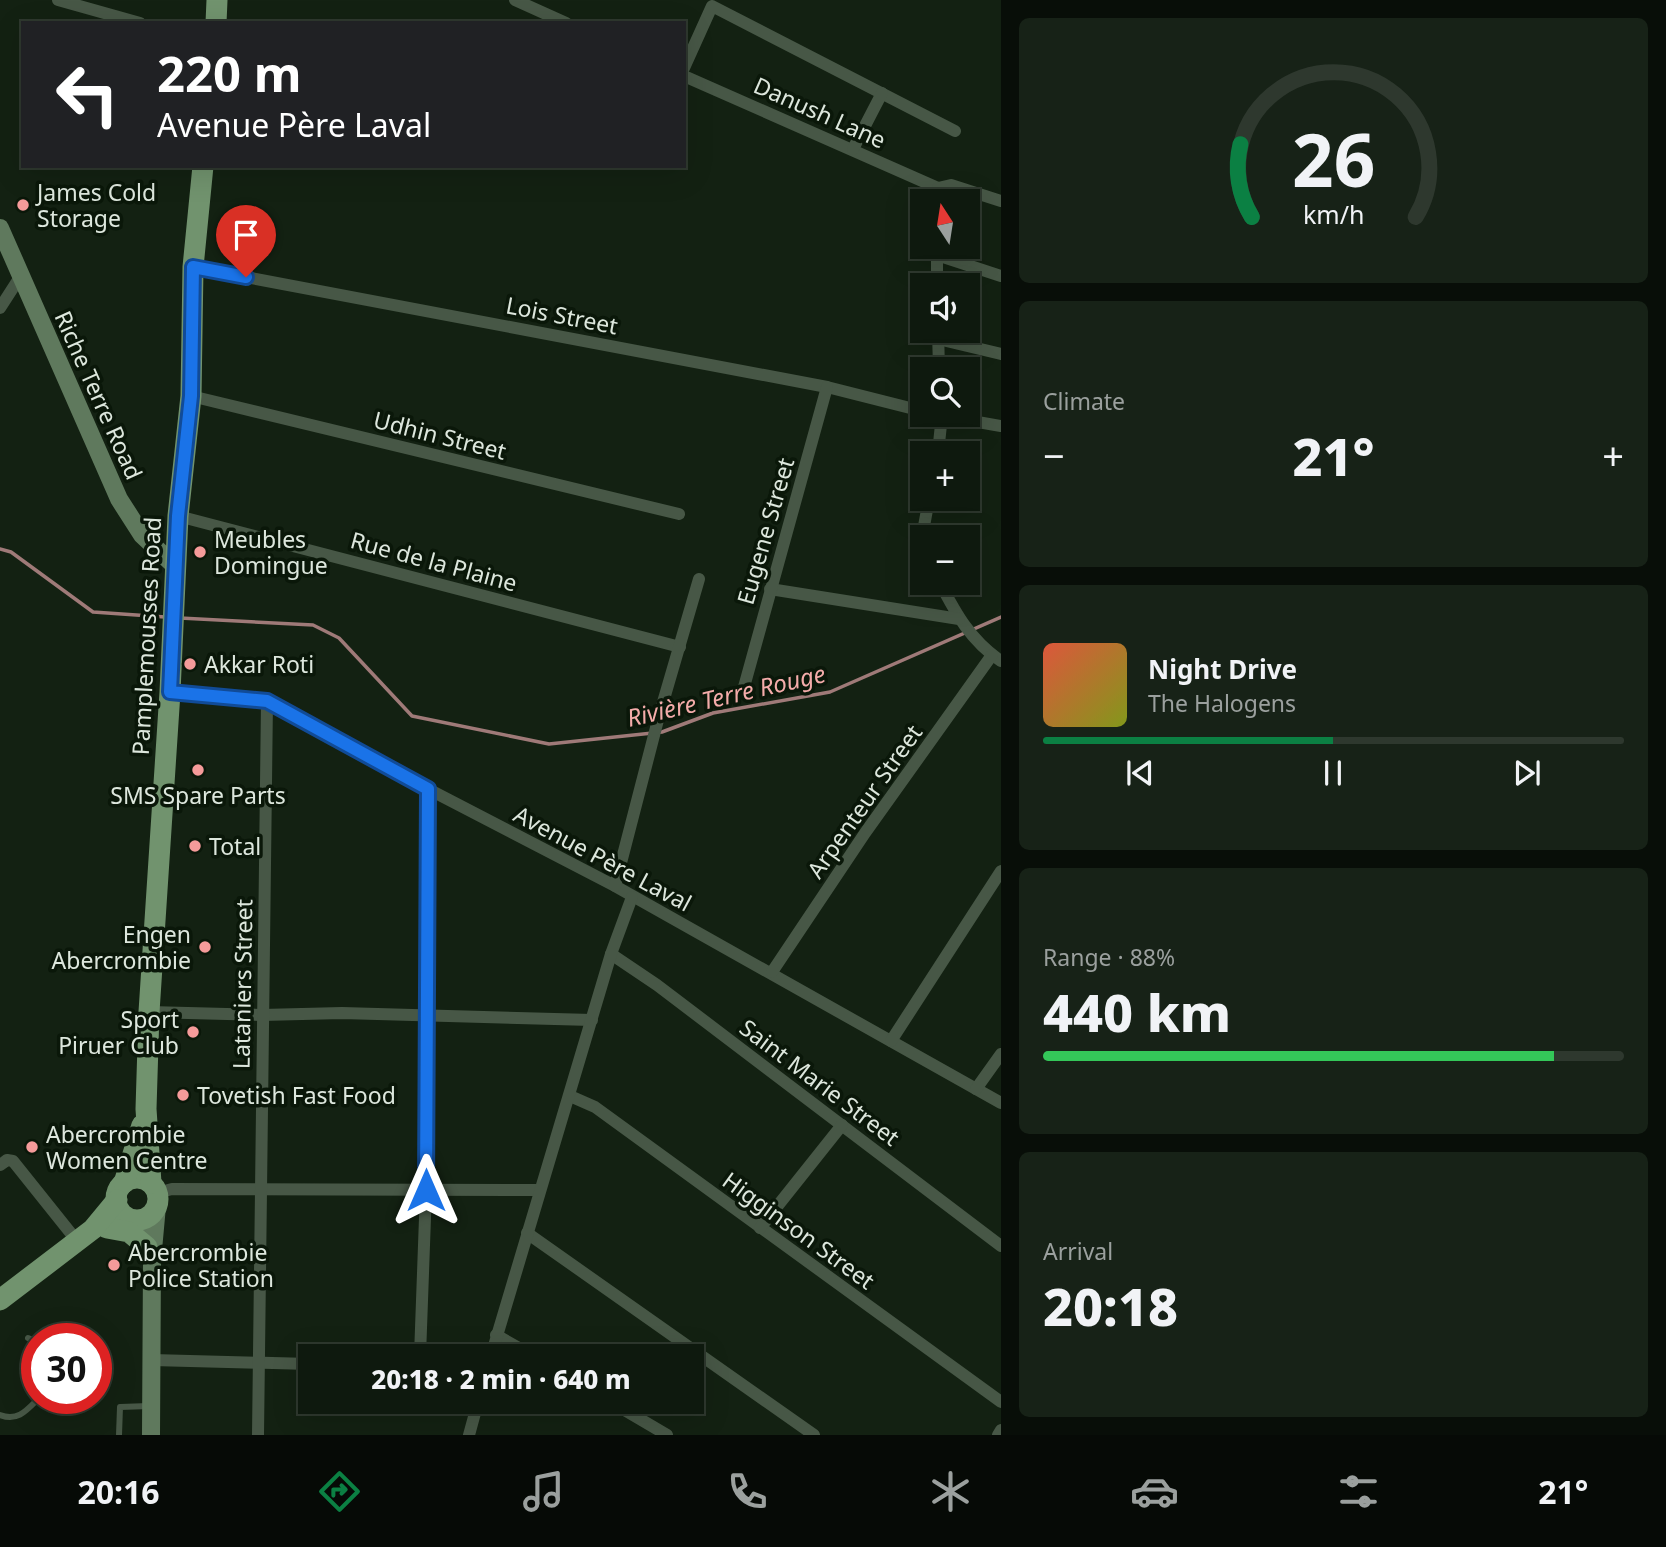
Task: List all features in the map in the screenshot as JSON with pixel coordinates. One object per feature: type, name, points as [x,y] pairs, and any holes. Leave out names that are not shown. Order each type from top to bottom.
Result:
[{"type":"main road","points":[[216,21],[217,0]]},
{"type":"main road","name":"Pamplemousses Road","points":[[155,1194],[146,1109],[149,1012],[170,692],[178,516],[191,396],[193,267],[203,168]]},
{"type":"main road","name":"Riche Terre Road","points":[[0,228],[119,499],[142,535],[176,567]]},
{"type":"main road","name":"Pamplemousses Road","points":[[120,1191],[146,1109]]},
{"type":"main road","points":[[93,1232],[120,1191],[140,1178],[155,1194],[149,1254],[151,1435]]},
{"type":"main road","points":[[120,1191],[120,1211],[133,1219],[149,1254]]},
{"type":"main road","points":[[0,1300],[93,1232],[150,1215],[155,1194]]},
{"type":"main road","points":[[93,1232],[129,1233],[149,1254]]},
{"type":"street","points":[[58,0],[133,21]]},
{"type":"street","points":[[515,0],[562,21]]},
{"type":"street","points":[[686,64],[712,6],[955,131]]},
{"type":"street","name":"Danush Lane","points":[[686,77],[853,149],[927,189]]},
{"type":"street","points":[[853,149],[882,93]]},
{"type":"street","name":"Danush Lane","points":[[946,189],[951,185],[964,189]]},
{"type":"street","name":"Danush Lane","points":[[980,194],[1001,201]]},
{"type":"street","points":[[957,259],[1001,276]]},
{"type":"street","name":"Lois Street","points":[[193,267],[827,387],[910,408]]},
{"type":"street","points":[[0,308],[20,277]]},
{"type":"street","points":[[965,343],[1001,354]]},
{"type":"street","name":"Eugene Street","points":[[744,687],[827,387]]},
{"type":"street","name":"Udhin Street","points":[[191,396],[679,514]]},
{"type":"street","points":[[980,422],[1001,426]]},
{"type":"street","name":"Rue de la Plaine","points":[[178,516],[680,647]]},
{"type":"street","points":[[615,886],[659,716],[699,579]]},
{"type":"street","points":[[770,589],[962,623]]},
{"type":"street","points":[[947,595],[975,641],[997,658]]},
{"type":"street","name":"Arpenteur Street","points":[[772,972],[865,833],[997,658]]},
{"type":"street","name":"Avenue Père Laval","points":[[170,692],[267,701],[428,789],[615,886],[1001,1103]]},
{"type":"street","name":"Lataniers Street","points":[[258,1435],[267,701]]},
{"type":"street","points":[[420,1344],[426,1190],[428,789]]},
{"type":"street","points":[[891,1041],[1001,871]]},
{"type":"street","points":[[494,1344],[611,954],[632,897]]},
{"type":"street","name":"Saint Marie Street","points":[[611,954],[657,985],[1001,1246]]},
{"type":"street","points":[[149,1012],[262,1015],[342,1013],[592,1020]]},
{"type":"street","points":[[976,1089],[1001,1054]]},
{"type":"street","name":"Higginson Street","points":[[570,1097],[596,1107],[1001,1402]]},
{"type":"street","points":[[760,1228],[842,1125]]},
{"type":"street","points":[[0,1165],[7,1160],[13,1161],[93,1232]]},
{"type":"street","points":[[155,1194],[172,1189],[261,1188],[539,1190]]},
{"type":"street","points":[[527,1233],[814,1435]]},
{"type":"street","points":[[496,1335],[512,1344]]},
{"type":"street","points":[[152,1360],[298,1364]]},
{"type":"street","points":[[469,1435],[475,1414]]},
{"type":"street","points":[[631,1414],[667,1435]]},
{"type":"street","points":[[998,1435],[1001,1430]]},
{"type":"lane","points":[[119,1435],[120,1407],[151,1406]]},
{"type":"lane","points":[[0,1415],[11,1418],[23,1414]]},
{"type":"waterway","name":"Rivière Terre Rouge","points":[[0,549],[11,552],[93,612],[165,617]]},
{"type":"waterway","name":"Rivière Terre Rouge","points":[[180,618],[313,625],[339,638],[412,716],[549,744],[662,732],[713,713],[830,692],[1001,617]]},
{"type":"place","name":"James Cold Storage","points":[[23,205]]},
{"type":"place","name":"Meubles Domingue","points":[[200,552]]},
{"type":"place","name":"Akkar Roti","points":[[190,664]]},
{"type":"place","name":"SMS Spare Parts","points":[[198,770]]},
{"type":"place","name":"Total","points":[[195,846]]},
{"type":"place","name":"Engen Abercrombie","points":[[205,947]]},
{"type":"place","name":"Sport Piruer Club","points":[[193,1032]]},
{"type":"place","name":"Tovetish Fast Food","points":[[183,1095]]},
{"type":"place","name":"Abercrombie Women Centre","points":[[32,1147]]},
{"type":"place","name":"Abercrombie Police Station","points":[[114,1265]]},
{"type":"route","points":[[246,277],[193,267],[191,396],[178,516],[170,692],[267,701],[428,789],[426,1190]]}]
